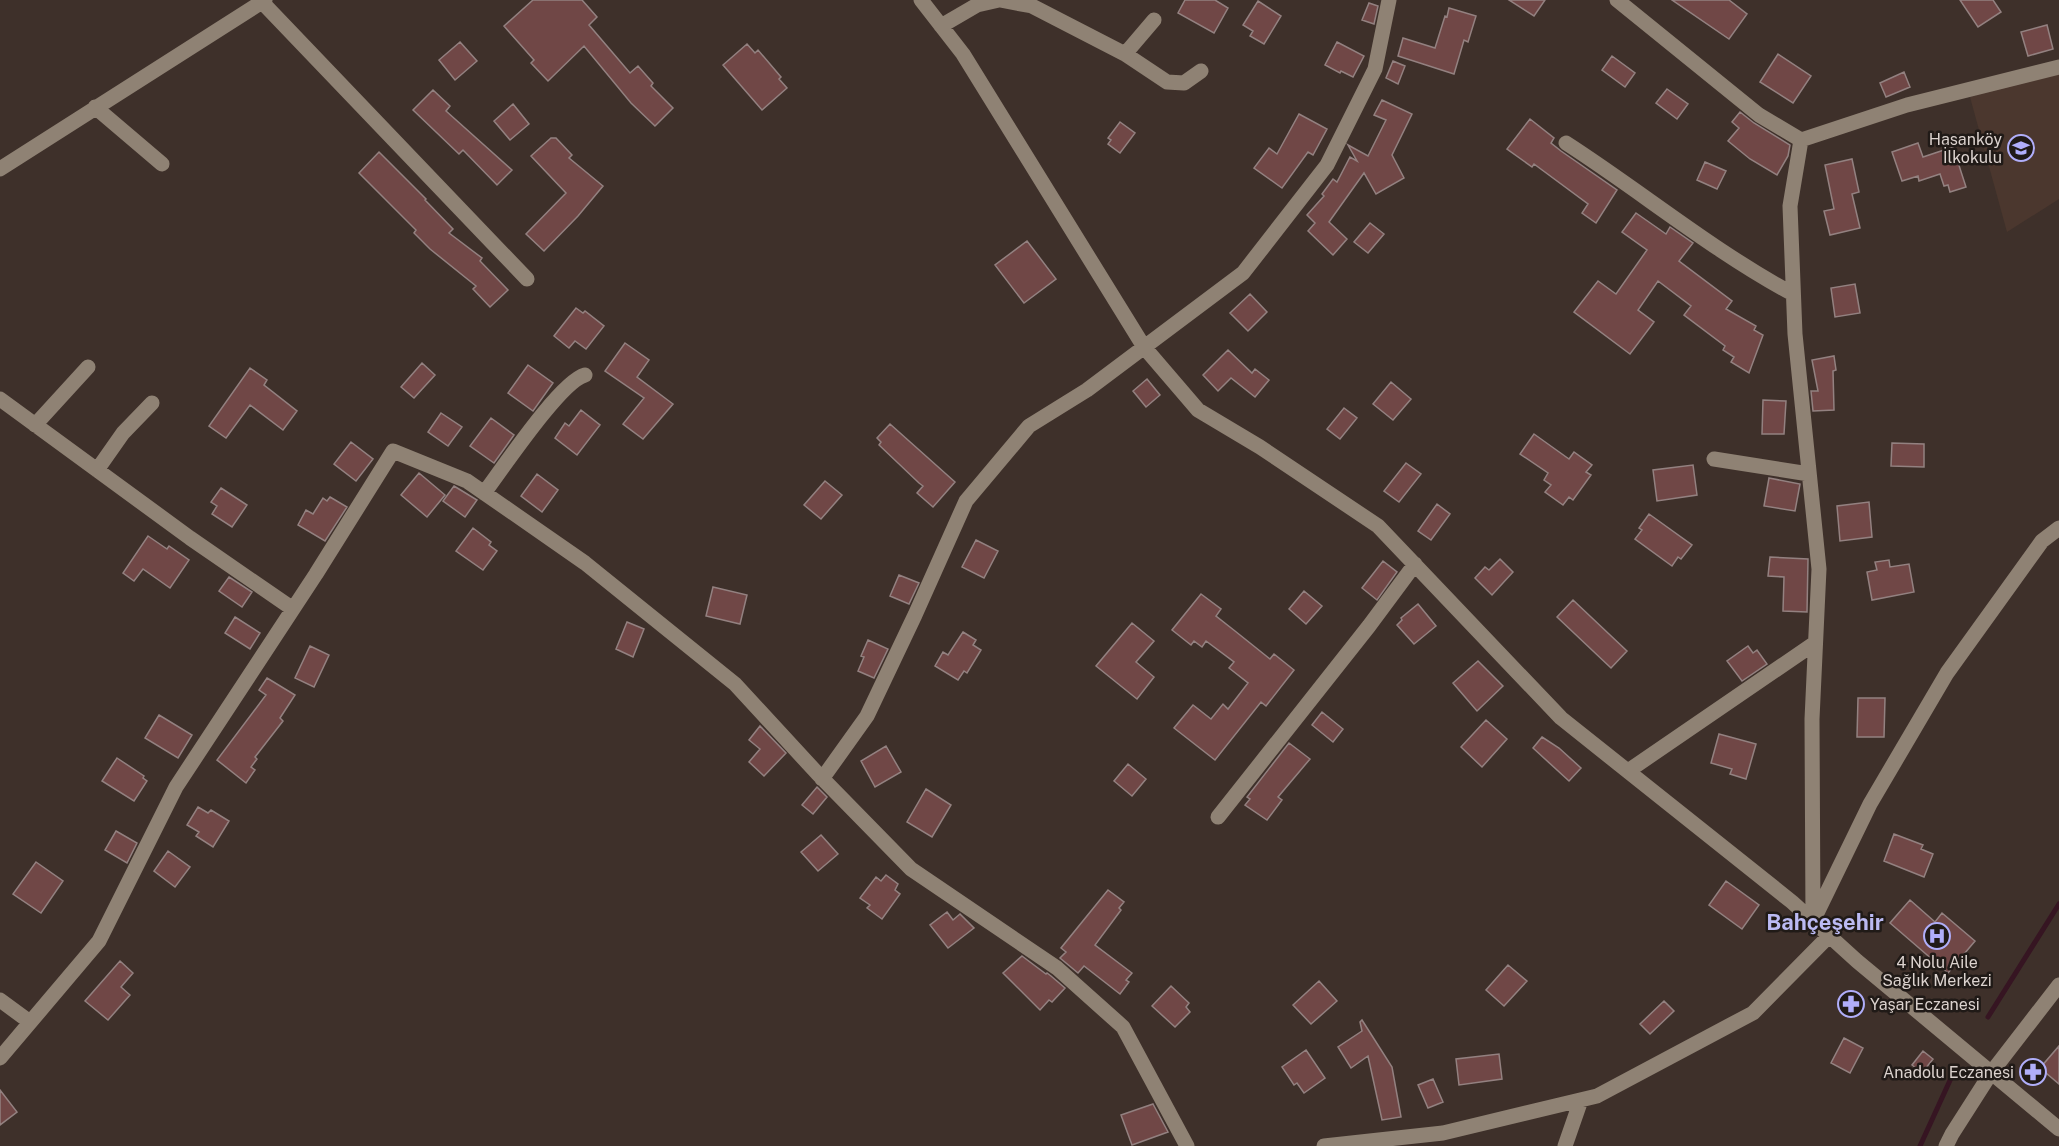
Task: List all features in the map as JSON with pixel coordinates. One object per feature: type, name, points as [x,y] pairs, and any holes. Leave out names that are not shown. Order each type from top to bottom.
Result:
[{"type":"street","points":[[921,0],[963,54],[1144,347],[1198,410],[1260,447],[1378,526],[1561,718],[1783,895],[2059,1129]]},
{"type":"street","points":[[941,26],[977,5],[1000,0],[1032,6],[1125,54],[1167,82],[1184,83],[1201,71]]},
{"type":"street","points":[[822,779],[867,716],[966,501],[1029,426],[1087,390],[1243,273],[1327,165],[1375,69],[1389,0]]},
{"type":"street","points":[[1617,0],[1759,115],[1801,140],[1907,105],[2059,67]]},
{"type":"street","points":[[0,169],[264,1],[527,279]]},
{"type":"street","points":[[1125,54],[1154,20]]},
{"type":"street","points":[[95,107],[162,164]]},
{"type":"street","points":[[1801,140],[1790,206],[1795,334],[1819,569],[1812,719],[1813,921]]},
{"type":"street","points":[[1566,143],[1755,274],[1793,294]]},
{"type":"street","points":[[35,425],[88,367]]},
{"type":"street","points":[[484,493],[560,392],[577,377],[585,375]]},
{"type":"street","points":[[0,399],[293,609]]},
{"type":"street","points":[[98,471],[123,433],[152,403]]},
{"type":"street","points":[[0,1058],[99,941],[176,787],[393,451],[467,481],[585,563],[735,684],[822,779],[911,869],[1057,968],[1123,1027],[1187,1146]]},
{"type":"street","points":[[1714,459],[1809,474]]},
{"type":"street","points":[[1813,921],[1870,804],[1947,673],[2042,541],[2059,528]]},
{"type":"street","points":[[1218,817],[1415,564]]},
{"type":"street","points":[[1628,771],[1815,643]]},
{"type":"street","points":[[1324,1146],[1443,1133],[1597,1096],[1753,1013],[1829,936]]},
{"type":"street","points":[[1947,1146],[1952,1134],[1991,1073],[2059,985]]},
{"type":"street","points":[[0,1000],[30,1022]]},
{"type":"street","points":[[1564,1146],[1581,1100]]},
{"type":"shaded area","name":"Hasanköy İlkokulu","points":[[2059,70],[2059,199],[2007,232],[1970,97]]},
{"type":"building","points":[[533,0],[582,0],[597,17],[589,25],[630,73],[638,66],[653,83],[651,86],[673,108],[655,126],[631,103],[584,46],[548,81],[531,63],[534,60],[504,26]]},
{"type":"building","points":[[1185,0],[1215,0],[1228,8],[1214,33],[1178,13]]},
{"type":"building","points":[[1509,0],[1545,0],[1534,16]]},
{"type":"building","points":[[1672,0],[1729,0],[1747,14],[1729,39]]},
{"type":"building","points":[[1960,0],[1993,0],[2001,12],[1978,27]]},
{"type":"building","points":[[1258,1],[1281,16],[1264,44],[1250,36],[1253,31],[1243,25]]},
{"type":"building","points":[[1369,3],[1378,6],[1374,24],[1362,20]]},
{"type":"building","points":[[1449,8],[1476,16],[1468,42],[1464,40],[1454,74],[1398,56],[1403,38],[1435,48]]},
{"type":"building","points":[[2047,25],[2053,49],[2028,56],[2021,32]]},
{"type":"building","points":[[460,42],[477,61],[455,80],[439,60]]},
{"type":"building","points":[[1337,42],[1364,56],[1353,77],[1325,65]]},
{"type":"building","points":[[747,44],[755,53],[758,50],[781,77],[779,79],[787,88],[762,110],[723,65]]},
{"type":"building","points":[[1778,54],[1811,76],[1793,103],[1760,82]]},
{"type":"building","points":[[1612,56],[1635,73],[1625,87],[1602,70]]},
{"type":"building","points":[[1393,61],[1405,66],[1398,84],[1386,78]]},
{"type":"building","points":[[1904,72],[1910,87],[1886,97],[1880,83]]},
{"type":"building","points":[[1667,89],[1688,104],[1677,119],[1656,103]]},
{"type":"building","points":[[433,90],[450,106],[446,111],[512,170],[497,185],[463,150],[459,154],[413,110]]},
{"type":"building","points":[[1382,100],[1412,114],[1392,155],[1404,178],[1376,194],[1364,173],[1329,222],[1347,239],[1333,255],[1308,231],[1315,223],[1307,215],[1324,196],[1322,194],[1333,179],[1337,182],[1350,157],[1357,161],[1348,145],[1368,156],[1386,120],[1374,115]]},
{"type":"building","points":[[513,104],[529,124],[510,140],[494,121]]},
{"type":"building","points":[[1740,112],[1790,145],[1788,156],[1777,175],[1750,159],[1728,141],[1739,128],[1732,122]]},
{"type":"building","points":[[1299,114],[1327,129],[1313,155],[1308,152],[1282,188],[1254,168],[1269,148],[1277,154]]},
{"type":"building","points":[[1530,119],[1554,138],[1551,143],[1617,190],[1596,223],[1582,213],[1588,204],[1534,164],[1532,167],[1507,149]]},
{"type":"building","points":[[1120,122],[1135,133],[1120,153],[1108,144],[1111,140],[1108,138]]},
{"type":"building","points":[[551,138],[556,138],[572,155],[569,158],[603,186],[544,251],[526,234],[566,193],[531,156]]},
{"type":"building","points":[[1918,143],[1923,157],[1953,147],[1966,187],[1950,192],[1948,185],[1944,186],[1940,174],[1919,181],[1918,176],[1902,181],[1892,152]]},
{"type":"building","points":[[379,152],[453,229],[449,233],[482,258],[480,261],[508,290],[490,307],[473,289],[476,286],[430,249],[414,233],[416,230],[359,173]]},
{"type":"building","points":[[1852,159],[1859,192],[1852,194],[1860,228],[1830,235],[1824,211],[1834,209],[1825,165]]},
{"type":"building","points":[[1705,162],[1726,171],[1717,189],[1697,180]]},
{"type":"building","points":[[1636,213],[1666,234],[1670,227],[1693,243],[1679,261],[1732,301],[1726,309],[1756,326],[1754,330],[1763,335],[1749,373],[1731,362],[1734,357],[1723,350],[1725,346],[1684,315],[1691,306],[1658,281],[1638,310],[1654,322],[1630,354],[1574,312],[1598,281],[1616,294],[1647,250],[1622,232]]},
{"type":"building","points":[[1370,223],[1384,234],[1368,253],[1354,242]]},
{"type":"building","points":[[1027,241],[1056,279],[1024,303],[995,265]]},
{"type":"building","points":[[1855,284],[1860,313],[1835,317],[1831,288]]},
{"type":"building","points":[[1250,294],[1267,312],[1248,331],[1230,313]]},
{"type":"building","points":[[576,308],[583,313],[585,311],[604,326],[586,349],[575,341],[569,348],[554,336]]},
{"type":"building","points":[[625,343],[649,360],[637,377],[673,404],[643,439],[623,424],[644,398],[605,371]]},
{"type":"building","points":[[1228,350],[1252,373],[1255,369],[1269,380],[1255,397],[1231,378],[1218,391],[1203,375]]},
{"type":"building","points":[[1834,356],[1836,370],[1833,371],[1834,410],[1813,411],[1811,391],[1818,391],[1812,360]]},
{"type":"building","points":[[422,363],[435,375],[414,398],[401,387]]},
{"type":"building","points":[[528,365],[553,383],[533,411],[508,393]]},
{"type":"building","points":[[250,368],[267,380],[264,385],[297,411],[283,430],[250,405],[226,438],[209,426]]},
{"type":"building","points":[[1147,379],[1160,395],[1146,407],[1133,391]]},
{"type":"building","points":[[1391,382],[1411,399],[1393,420],[1373,404]]},
{"type":"building","points":[[1763,400],[1786,401],[1784,434],[1762,434]]},
{"type":"building","points":[[1344,408],[1357,418],[1340,439],[1327,429]]},
{"type":"building","points":[[581,410],[600,425],[577,455],[555,438],[565,423],[569,426]]},
{"type":"building","points":[[441,413],[462,427],[448,446],[428,432]]},
{"type":"building","points":[[491,418],[514,435],[494,463],[470,446]]},
{"type":"building","points":[[890,424],[955,482],[933,507],[917,493],[923,486],[879,445],[881,442],[877,438]]},
{"type":"building","points":[[1534,434],[1569,459],[1574,452],[1592,465],[1586,472],[1591,475],[1573,500],[1569,497],[1563,505],[1545,492],[1551,485],[1544,480],[1548,473],[1520,454]]},
{"type":"building","points":[[351,442],[373,459],[356,481],[334,464]]},
{"type":"building","points":[[1892,443],[1924,444],[1924,467],[1891,466]]},
{"type":"building","points":[[1406,463],[1421,474],[1399,502],[1384,491]]},
{"type":"building","points":[[1693,465],[1697,495],[1657,501],[1653,470]]},
{"type":"building","points":[[419,473],[445,495],[427,517],[401,495]]},
{"type":"building","points":[[537,474],[558,490],[542,512],[521,496]]},
{"type":"building","points":[[1769,478],[1800,484],[1795,511],[1764,506]]},
{"type":"building","points":[[825,481],[842,495],[821,519],[804,505]]},
{"type":"building","points":[[454,486],[477,500],[465,517],[443,501]]},
{"type":"building","points":[[221,488],[247,505],[232,527],[212,514],[217,506],[211,502]]},
{"type":"building","points":[[330,497],[347,507],[325,541],[298,525],[306,510],[313,514],[323,498],[327,501]]},
{"type":"building","points":[[1869,502],[1872,537],[1840,541],[1837,506]]},
{"type":"building","points":[[1437,504],[1450,514],[1431,540],[1418,531]]},
{"type":"building","points":[[1649,514],[1692,545],[1681,559],[1678,557],[1672,566],[1635,539],[1642,530],[1639,528]]},
{"type":"building","points":[[473,528],[491,542],[489,545],[497,551],[483,570],[456,551]]},
{"type":"building","points":[[148,536],[167,549],[169,546],[189,560],[170,588],[143,569],[134,581],[123,573]]},
{"type":"building","points":[[976,540],[998,551],[984,578],[962,567]]},
{"type":"building","points":[[1770,557],[1808,559],[1807,612],[1783,611],[1784,577],[1768,576]]},
{"type":"building","points":[[1500,559],[1513,572],[1492,595],[1475,578],[1485,567],[1489,570]]},
{"type":"building","points":[[1889,560],[1890,567],[1909,564],[1914,592],[1872,600],[1867,572],[1877,570],[1875,562]]},
{"type":"building","points":[[1383,561],[1397,572],[1377,600],[1362,588]]},
{"type":"building","points":[[899,575],[919,583],[909,604],[890,596]]},
{"type":"building","points":[[229,577],[252,592],[242,607],[219,591]]},
{"type":"building","points":[[713,587],[747,595],[740,624],[706,616]]},
{"type":"building","points":[[1304,591],[1322,606],[1306,624],[1289,609]]},
{"type":"building","points":[[1201,594],[1221,609],[1216,616],[1270,659],[1274,654],[1294,670],[1266,706],[1261,702],[1215,760],[1174,728],[1193,705],[1211,719],[1223,704],[1228,709],[1248,683],[1229,668],[1234,662],[1206,641],[1202,647],[1194,641],[1191,645],[1172,630]]},
{"type":"building","points":[[1573,600],[1627,651],[1611,668],[1557,617]]},
{"type":"building","points":[[1418,604],[1436,626],[1414,644],[1397,625],[1402,620],[1401,618]]},
{"type":"building","points":[[235,617],[260,633],[250,649],[225,633]]},
{"type":"building","points":[[627,622],[644,629],[633,657],[616,649]]},
{"type":"building","points":[[1132,623],[1154,641],[1136,662],[1154,677],[1137,699],[1096,666]]},
{"type":"building","points":[[963,632],[976,640],[973,645],[981,650],[967,673],[964,671],[958,680],[935,666],[943,652],[948,655]]},
{"type":"building","points":[[868,640],[888,649],[874,678],[858,671]]},
{"type":"building","points":[[310,646],[329,655],[314,687],[295,678]]},
{"type":"building","points":[[1748,646],[1753,653],[1757,650],[1767,664],[1742,681],[1727,661]]},
{"type":"building","points":[[1478,661],[1503,686],[1477,711],[1453,683]]},
{"type":"building","points":[[267,678],[295,695],[280,718],[283,721],[255,757],[257,759],[251,767],[255,770],[246,783],[217,760],[266,695],[259,690]]},
{"type":"building","points":[[1858,698],[1885,698],[1884,737],[1857,737]]},
{"type":"building","points":[[1322,712],[1343,729],[1333,742],[1312,725]]},
{"type":"building","points":[[159,715],[192,735],[178,758],[145,738]]},
{"type":"building","points":[[1486,720],[1507,739],[1482,767],[1461,747]]},
{"type":"building","points":[[760,726],[786,753],[764,776],[749,762],[760,749],[749,740]]},
{"type":"building","points":[[1719,734],[1756,744],[1746,779],[1730,774],[1732,769],[1711,763]]},
{"type":"building","points":[[1542,737],[1559,748],[1581,768],[1569,781],[1533,748]]},
{"type":"building","points":[[1289,743],[1310,759],[1278,797],[1282,800],[1267,820],[1245,805],[1250,799],[1247,797]]},
{"type":"building","points":[[886,746],[901,772],[875,787],[861,761]]},
{"type":"building","points":[[117,758],[144,776],[143,778],[147,781],[134,801],[102,781]]},
{"type":"building","points":[[1128,764],[1146,779],[1132,796],[1114,781]]},
{"type":"building","points":[[817,787],[827,797],[813,814],[802,805]]},
{"type":"building","points":[[926,789],[951,805],[932,837],[907,822]]},
{"type":"building","points":[[198,807],[208,813],[211,810],[229,821],[213,847],[196,836],[199,832],[187,825]]},
{"type":"building","points":[[116,831],[137,843],[127,863],[105,850]]},
{"type":"building","points":[[1894,834],[1923,845],[1921,849],[1933,854],[1924,877],[1884,861]]},
{"type":"building","points":[[821,835],[838,854],[818,871],[801,852]]},
{"type":"building","points":[[168,851],[190,867],[175,887],[154,871]]},
{"type":"building","points":[[36,862],[63,881],[41,913],[13,894]]},
{"type":"building","points":[[886,875],[898,884],[895,890],[900,894],[882,919],[867,908],[870,905],[860,898],[876,877],[881,881]]},
{"type":"building","points":[[1726,881],[1759,905],[1742,929],[1709,905]]},
{"type":"building","points":[[1108,890],[1124,902],[1119,908],[1121,910],[1095,945],[1132,973],[1126,980],[1129,982],[1120,994],[1084,966],[1078,973],[1060,958],[1066,952],[1061,948]]},
{"type":"building","name":"4 Nolu Aile Sağlık Merkezi","points":[[1910,900],[1935,922],[1942,913],[1975,941],[1948,973],[1890,923]]},
{"type":"building","points":[[947,912],[953,920],[960,914],[974,928],[948,948],[930,925]]},
{"type":"building","points":[[1022,956],[1065,988],[1052,1002],[1049,1000],[1040,1010],[1003,973]]},
{"type":"building","points":[[120,961],[133,973],[121,987],[130,995],[108,1020],[85,1001]]},
{"type":"building","points":[[1508,965],[1527,981],[1504,1006],[1486,990]]},
{"type":"building","points":[[1319,981],[1337,1001],[1311,1024],[1293,1005]]},
{"type":"building","points":[[1171,986],[1189,1003],[1186,1007],[1190,1012],[1175,1027],[1152,1006]]},
{"type":"building","points":[[1664,1001],[1674,1011],[1650,1034],[1640,1024]]},
{"type":"building","points":[[1362,1020],[1392,1067],[1401,1117],[1382,1120],[1368,1056],[1351,1068],[1338,1047],[1362,1031],[1360,1022]]},
{"type":"building","points":[[1844,1038],[1863,1048],[1850,1073],[1831,1063]]},
{"type":"building","points":[[2059,1046],[2059,1084],[2040,1068]]},
{"type":"building","points":[[1306,1050],[1325,1078],[1304,1093],[1297,1083],[1294,1085],[1282,1067]]},
{"type":"building","points":[[1923,1051],[1933,1059],[1922,1073],[1912,1065]]},
{"type":"building","points":[[1499,1054],[1502,1079],[1459,1085],[1456,1059]]},
{"type":"building","points":[[1433,1079],[1443,1102],[1428,1108],[1418,1085]]},
{"type":"building","points":[[0,1090],[17,1112],[0,1125]]},
{"type":"building","points":[[1153,1104],[1168,1132],[1132,1145],[1121,1115]]},
{"type":"waterway","points":[[1988,1017],[2059,904]]},
{"type":"waterway","points":[[1920,1146],[1952,1076]]},
{"type":"place","name":"Hasanköy İlkokulu","points":[[2021,148]]},
{"type":"place","name":"4 Nolu Aile Sağlık Merkezi","points":[[1937,936]]},
{"type":"place","name":"Yaşar Eczanesi","points":[[1851,1004]]},
{"type":"place","name":"Anadolu Eczanesi","points":[[2033,1072]]},
{"type":"district","name":"Bahçeşehir","points":[[1825,922]]}]
